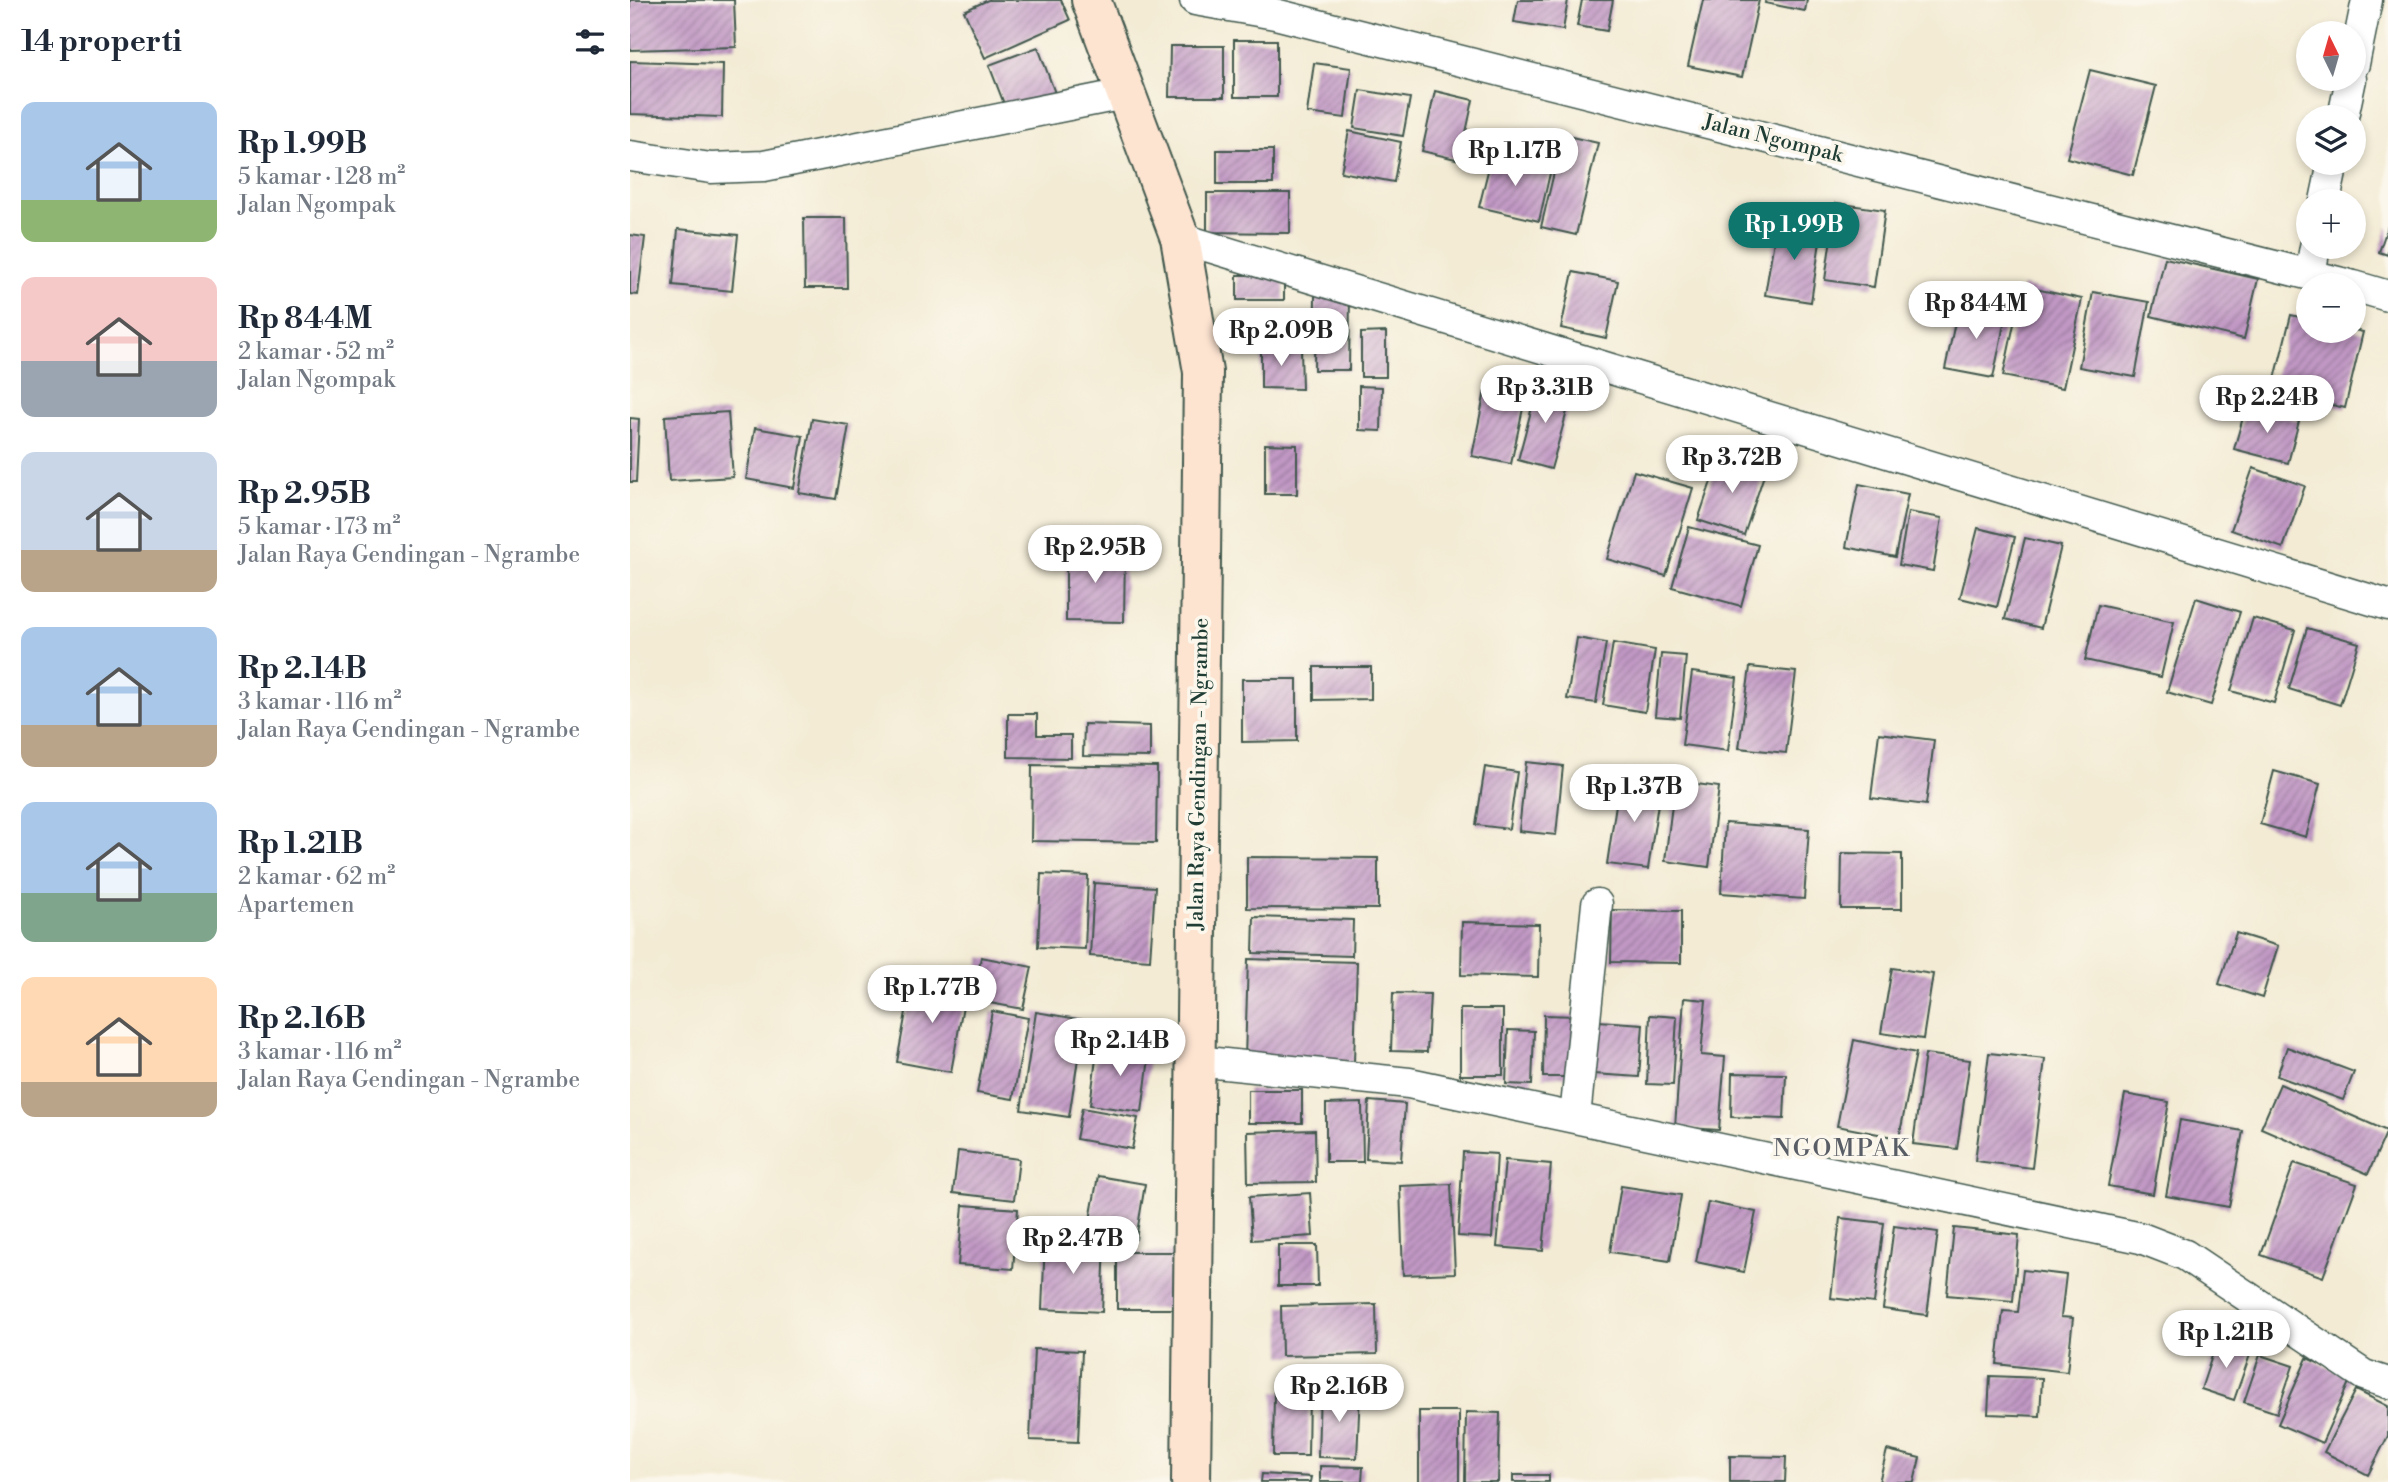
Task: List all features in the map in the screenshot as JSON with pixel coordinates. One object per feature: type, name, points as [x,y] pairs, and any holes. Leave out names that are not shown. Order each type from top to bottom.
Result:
[{"type":"main road","name":"Jalan Raya Gendingan - Ngrambe","points":[[1091,0],[1180,238],[1203,372],[1191,1482]]},
{"type":"street","name":"Jalan Ngompak","points":[[1195,0],[1277,7],[2313,260],[2332,273]]},
{"type":"street","points":[[2363,21],[2367,0]]},
{"type":"street","points":[[630,156],[711,168],[764,166],[1124,94]]},
{"type":"street","points":[[1180,238],[2388,605]]},
{"type":"street","name":"Jalan Ngompak","points":[[2366,290],[2388,296]]},
{"type":"street","points":[[1575,1117],[1597,904]]},
{"type":"street","points":[[1196,1061],[1409,1083],[2141,1238],[2185,1255],[2364,1375],[2388,1383]]},
{"type":"building","points":[[630,0],[734,0],[736,47],[630,50]]},
{"type":"building","points":[[988,0],[1061,0],[1070,20],[985,58],[964,11]]},
{"type":"building","points":[[1518,0],[1568,0],[1563,30],[1514,22]]},
{"type":"building","points":[[1582,0],[1613,0],[1607,31],[1577,26]]},
{"type":"building","points":[[1703,0],[1759,0],[1742,77],[1688,66]]},
{"type":"building","points":[[1766,0],[1807,0],[1805,11],[1765,3]]},
{"type":"building","points":[[1234,40],[1277,40],[1277,97],[1234,97]]},
{"type":"building","points":[[1170,46],[1224,46],[1224,97],[1169,97]]},
{"type":"building","points":[[1038,47],[1056,96],[1008,114],[989,65]]},
{"type":"building","points":[[630,61],[723,64],[722,117],[630,114]]},
{"type":"building","points":[[1314,63],[1351,68],[1345,118],[1307,113]]},
{"type":"building","points":[[2090,70],[2156,86],[2133,175],[2067,158]]},
{"type":"building","points":[[1360,90],[1410,98],[1403,136],[1354,128]]},
{"type":"building","points":[[1435,91],[1473,100],[1460,160],[1422,151]]},
{"type":"building","points":[[1349,131],[1401,142],[1394,182],[1341,172]]},
{"type":"building","points":[[1563,135],[1598,143],[1576,235],[1541,227]]},
{"type":"building","points":[[1217,150],[1273,150],[1273,184],[1217,184]]},
{"type":"building","points":[[1492,155],[1551,169],[1539,221],[1479,207]]},
{"type":"building","points":[[1207,193],[1290,193],[1290,233],[1207,232]]},
{"type":"building","points":[[1836,203],[1885,210],[1874,287],[1825,280]]},
{"type":"building","points":[[804,218],[846,218],[847,288],[805,288]]},
{"type":"building","points":[[1777,222],[1822,228],[1811,302],[1765,295]]},
{"type":"building","points":[[2388,226],[2388,255],[2379,252]]},
{"type":"building","points":[[678,229],[738,235],[732,291],[673,285]]},
{"type":"building","points":[[630,235],[645,237],[638,295],[630,294]]},
{"type":"building","points":[[2165,258],[2258,279],[2244,339],[2151,316]]},
{"type":"building","points":[[1573,272],[1618,281],[1606,338],[1561,328]]},
{"type":"building","points":[[1237,275],[1284,275],[1284,300],[1237,300]]},
{"type":"building","points":[[2022,286],[2082,299],[2063,388],[2003,376]]},
{"type":"building","points":[[2093,292],[2149,302],[2135,377],[2079,367]]},
{"type":"building","points":[[1315,295],[1350,295],[1349,370],[1314,370]]},
{"type":"building","points":[[1959,304],[2006,314],[1993,378],[1945,369]]},
{"type":"building","points":[[2291,315],[2296,316],[2296,343],[2360,343],[2345,408],[2272,391]]},
{"type":"building","points":[[1386,332],[1386,377],[1361,377],[1361,333]]},
{"type":"building","points":[[1261,348],[1301,348],[1302,389],[1261,388]]},
{"type":"building","points":[[1539,381],[1573,390],[1551,469],[1518,460]]},
{"type":"building","points":[[1359,386],[1382,387],[1381,431],[1359,430]]},
{"type":"building","points":[[1485,391],[1525,399],[1511,464],[1472,456]]},
{"type":"building","points":[[2246,407],[2299,421],[2288,463],[2234,449]]},
{"type":"building","points":[[728,412],[733,477],[669,481],[665,416]]},
{"type":"building","points":[[630,418],[639,419],[636,482],[630,482]]},
{"type":"building","points":[[812,419],[849,425],[836,499],[799,493]]},
{"type":"building","points":[[755,428],[803,436],[794,488],[746,479]]},
{"type":"building","points":[[1265,444],[1297,445],[1297,494],[1265,494]]},
{"type":"building","points":[[1720,455],[1766,469],[1744,535],[1698,520]]},
{"type":"building","points":[[2253,468],[2305,486],[2283,548],[2231,530]]},
{"type":"building","points":[[1634,471],[1693,488],[1666,576],[1607,559]]},
{"type":"building","points":[[1859,484],[1908,494],[1895,557],[1846,547]]},
{"type":"building","points":[[1908,512],[1942,518],[1933,571],[1899,565]]},
{"type":"building","points":[[1689,527],[1758,545],[1741,606],[1672,587]]},
{"type":"building","points":[[1978,528],[2015,537],[1997,607],[1960,598]]},
{"type":"building","points":[[2025,538],[2061,546],[2041,628],[2005,619]]},
{"type":"building","points":[[1066,549],[1125,549],[1124,622],[1066,621]]},
{"type":"building","points":[[2196,598],[2240,612],[2211,705],[2167,692]]},
{"type":"building","points":[[2098,605],[2174,622],[2161,677],[2085,660]]},
{"type":"building","points":[[2253,618],[2295,630],[2274,703],[2231,691]]},
{"type":"building","points":[[2307,628],[2359,643],[2340,705],[2289,689]]},
{"type":"building","points":[[1577,638],[1606,643],[1596,703],[1567,699]]},
{"type":"building","points":[[1613,643],[1655,650],[1645,712],[1603,705]]},
{"type":"building","points":[[1661,654],[1686,656],[1680,718],[1655,716]]},
{"type":"building","points":[[1314,667],[1371,667],[1371,699],[1314,700]]},
{"type":"building","points":[[1750,667],[1796,672],[1786,753],[1739,748]]},
{"type":"building","points":[[1692,672],[1737,678],[1728,751],[1682,745]]},
{"type":"building","points":[[1242,679],[1297,679],[1297,741],[1242,742]]},
{"type":"building","points":[[1008,714],[1037,714],[1037,735],[1071,735],[1071,758],[1008,757]]},
{"type":"building","points":[[1084,724],[1150,726],[1150,757],[1083,756]]},
{"type":"building","points":[[1879,733],[1934,740],[1926,805],[1871,798]]},
{"type":"building","points":[[1526,762],[1563,766],[1556,835],[1519,831]]},
{"type":"building","points":[[1032,765],[1157,767],[1156,843],[1031,841]]},
{"type":"building","points":[[1485,767],[1517,772],[1509,829],[1476,825]]},
{"type":"building","points":[[2274,771],[2320,784],[2306,837],[2260,824]]},
{"type":"building","points":[[1620,778],[1661,784],[1648,869],[1607,864]]},
{"type":"building","points":[[1675,781],[1719,787],[1709,867],[1665,861]]},
{"type":"building","points":[[1725,823],[1809,829],[1804,899],[1721,893]]},
{"type":"building","points":[[1842,853],[1902,854],[1902,909],[1841,909]]},
{"type":"building","points":[[1247,857],[1378,858],[1378,909],[1247,908]]},
{"type":"building","points":[[1041,874],[1088,876],[1085,949],[1038,947]]},
{"type":"building","points":[[1094,883],[1155,887],[1150,960],[1090,956]]},
{"type":"building","points":[[1612,910],[1681,911],[1681,963],[1611,962]]},
{"type":"building","points":[[1254,917],[1353,920],[1352,956],[1253,953]]},
{"type":"building","points":[[1462,922],[1539,924],[1538,977],[1461,975]]},
{"type":"building","points":[[2236,933],[2278,946],[2262,998],[2219,984]]},
{"type":"building","points":[[981,957],[1032,967],[1023,1009],[973,1000]]},
{"type":"building","points":[[1248,959],[1357,962],[1354,1062],[1245,1059]]},
{"type":"building","points":[[1892,968],[1933,974],[1923,1039],[1881,1033]]},
{"type":"building","points":[[912,979],[966,989],[951,1072],[897,1062]]},
{"type":"building","points":[[1393,993],[1430,994],[1427,1052],[1391,1051]]},
{"type":"building","points":[[1684,998],[1706,1000],[1701,1055],[1725,1057],[1719,1130],[1675,1127]]},
{"type":"building","points":[[1460,1009],[1503,1009],[1503,1075],[1460,1075]]},
{"type":"building","points":[[992,1011],[1028,1018],[1013,1099],[977,1093]]},
{"type":"building","points":[[1036,1012],[1084,1020],[1069,1117],[1021,1110]]},
{"type":"building","points":[[1544,1015],[1577,1016],[1575,1077],[1543,1077]]},
{"type":"building","points":[[1650,1015],[1677,1017],[1673,1085],[1647,1084]]},
{"type":"building","points":[[1598,1021],[1643,1024],[1639,1077],[1594,1074]]},
{"type":"building","points":[[1508,1030],[1534,1031],[1532,1085],[1506,1084]]},
{"type":"building","points":[[1854,1040],[1916,1053],[1899,1138],[1837,1126]]},
{"type":"building","points":[[1098,1043],[1150,1050],[1142,1112],[1090,1105]]},
{"type":"building","points":[[2287,1047],[2354,1072],[2343,1100],[2277,1076]]},
{"type":"building","points":[[1989,1053],[2045,1059],[2032,1168],[1975,1161]]},
{"type":"building","points":[[1925,1054],[1970,1060],[1957,1149],[1913,1144]]},
{"type":"building","points":[[1732,1073],[1786,1074],[1784,1119],[1731,1117]]},
{"type":"building","points":[[2280,1084],[2387,1131],[2368,1174],[2261,1128]]},
{"type":"building","points":[[1248,1090],[1302,1090],[1302,1123],[1248,1123]]},
{"type":"building","points":[[2125,1094],[2169,1102],[2153,1194],[2108,1186]]},
{"type":"building","points":[[1369,1101],[1405,1104],[1401,1161],[1366,1159]]},
{"type":"building","points":[[1362,1103],[1363,1162],[1326,1162],[1326,1104]]},
{"type":"building","points":[[1082,1108],[1138,1118],[1132,1149],[1076,1139]]},
{"type":"building","points":[[2180,1120],[2243,1131],[2229,1207],[2166,1196]]},
{"type":"building","points":[[1315,1130],[1316,1182],[1248,1183],[1247,1132]]},
{"type":"building","points":[[958,1151],[1019,1159],[1014,1200],[953,1193]]},
{"type":"building","points":[[1463,1152],[1497,1154],[1492,1238],[1458,1236]]},
{"type":"building","points":[[1505,1160],[1551,1164],[1543,1251],[1497,1247]]},
{"type":"building","points":[[2294,1163],[2357,1184],[2323,1277],[2261,1255]]},
{"type":"building","points":[[1098,1176],[1145,1184],[1136,1239],[1088,1231]]},
{"type":"building","points":[[1451,1184],[1455,1273],[1403,1275],[1400,1186]]},
{"type":"building","points":[[1621,1186],[1681,1195],[1670,1261],[1610,1252]]},
{"type":"building","points":[[1310,1193],[1313,1236],[1252,1240],[1249,1197]]},
{"type":"building","points":[[1708,1202],[1756,1212],[1744,1272],[1696,1262]]},
{"type":"building","points":[[963,1205],[1018,1209],[1013,1269],[958,1265]]},
{"type":"building","points":[[1840,1218],[1884,1223],[1874,1303],[1831,1298]]},
{"type":"building","points":[[1894,1226],[1938,1232],[1927,1315],[1883,1309]]},
{"type":"building","points":[[1954,1228],[2019,1235],[2013,1301],[1947,1295]]},
{"type":"building","points":[[1045,1241],[1105,1244],[1102,1312],[1042,1309]]},
{"type":"building","points":[[1278,1245],[1317,1245],[1318,1286],[1278,1286]]},
{"type":"building","points":[[1117,1252],[1176,1252],[1176,1309],[1117,1309]]},
{"type":"building","points":[[2023,1270],[2066,1275],[2061,1317],[2073,1318],[2067,1372],[1997,1364],[2003,1311],[2018,1312]]},
{"type":"building","points":[[1376,1304],[1377,1354],[1282,1356],[1281,1306]]},
{"type":"building","points":[[2217,1341],[2251,1352],[2234,1400],[2201,1389]]},
{"type":"building","points":[[1034,1349],[1082,1351],[1078,1442],[1030,1440]]},
{"type":"building","points":[[2260,1355],[2293,1366],[2277,1413],[2244,1402]]},
{"type":"building","points":[[2307,1358],[2351,1378],[2322,1443],[2278,1424]]},
{"type":"building","points":[[1990,1376],[2042,1378],[2040,1416],[1988,1414]]},
{"type":"building","points":[[1320,1390],[1360,1392],[1357,1458],[1318,1457]]},
{"type":"building","points":[[2356,1390],[2388,1406],[2388,1436],[2368,1475],[2324,1452]]},
{"type":"building","points":[[1274,1392],[1309,1393],[1308,1456],[1273,1456]]},
{"type":"building","points":[[1419,1411],[1459,1411],[1459,1482],[1419,1482]]},
{"type":"building","points":[[1466,1412],[1500,1413],[1498,1482],[1465,1482]]},
{"type":"building","points":[[1887,1450],[1920,1458],[1914,1482],[1879,1482]]},
{"type":"building","points":[[1730,1456],[1786,1457],[1785,1482],[1730,1482]]},
{"type":"building","points":[[1320,1466],[1363,1467],[1362,1482],[1320,1482]]},
{"type":"building","points":[[1262,1474],[1311,1477],[1310,1482],[1261,1482]]},
{"type":"building","points":[[1513,1475],[1549,1475],[1549,1482],[1513,1482]]},
{"type":"district","name":"NGOMPAK","points":[[1842,1149]]}]
